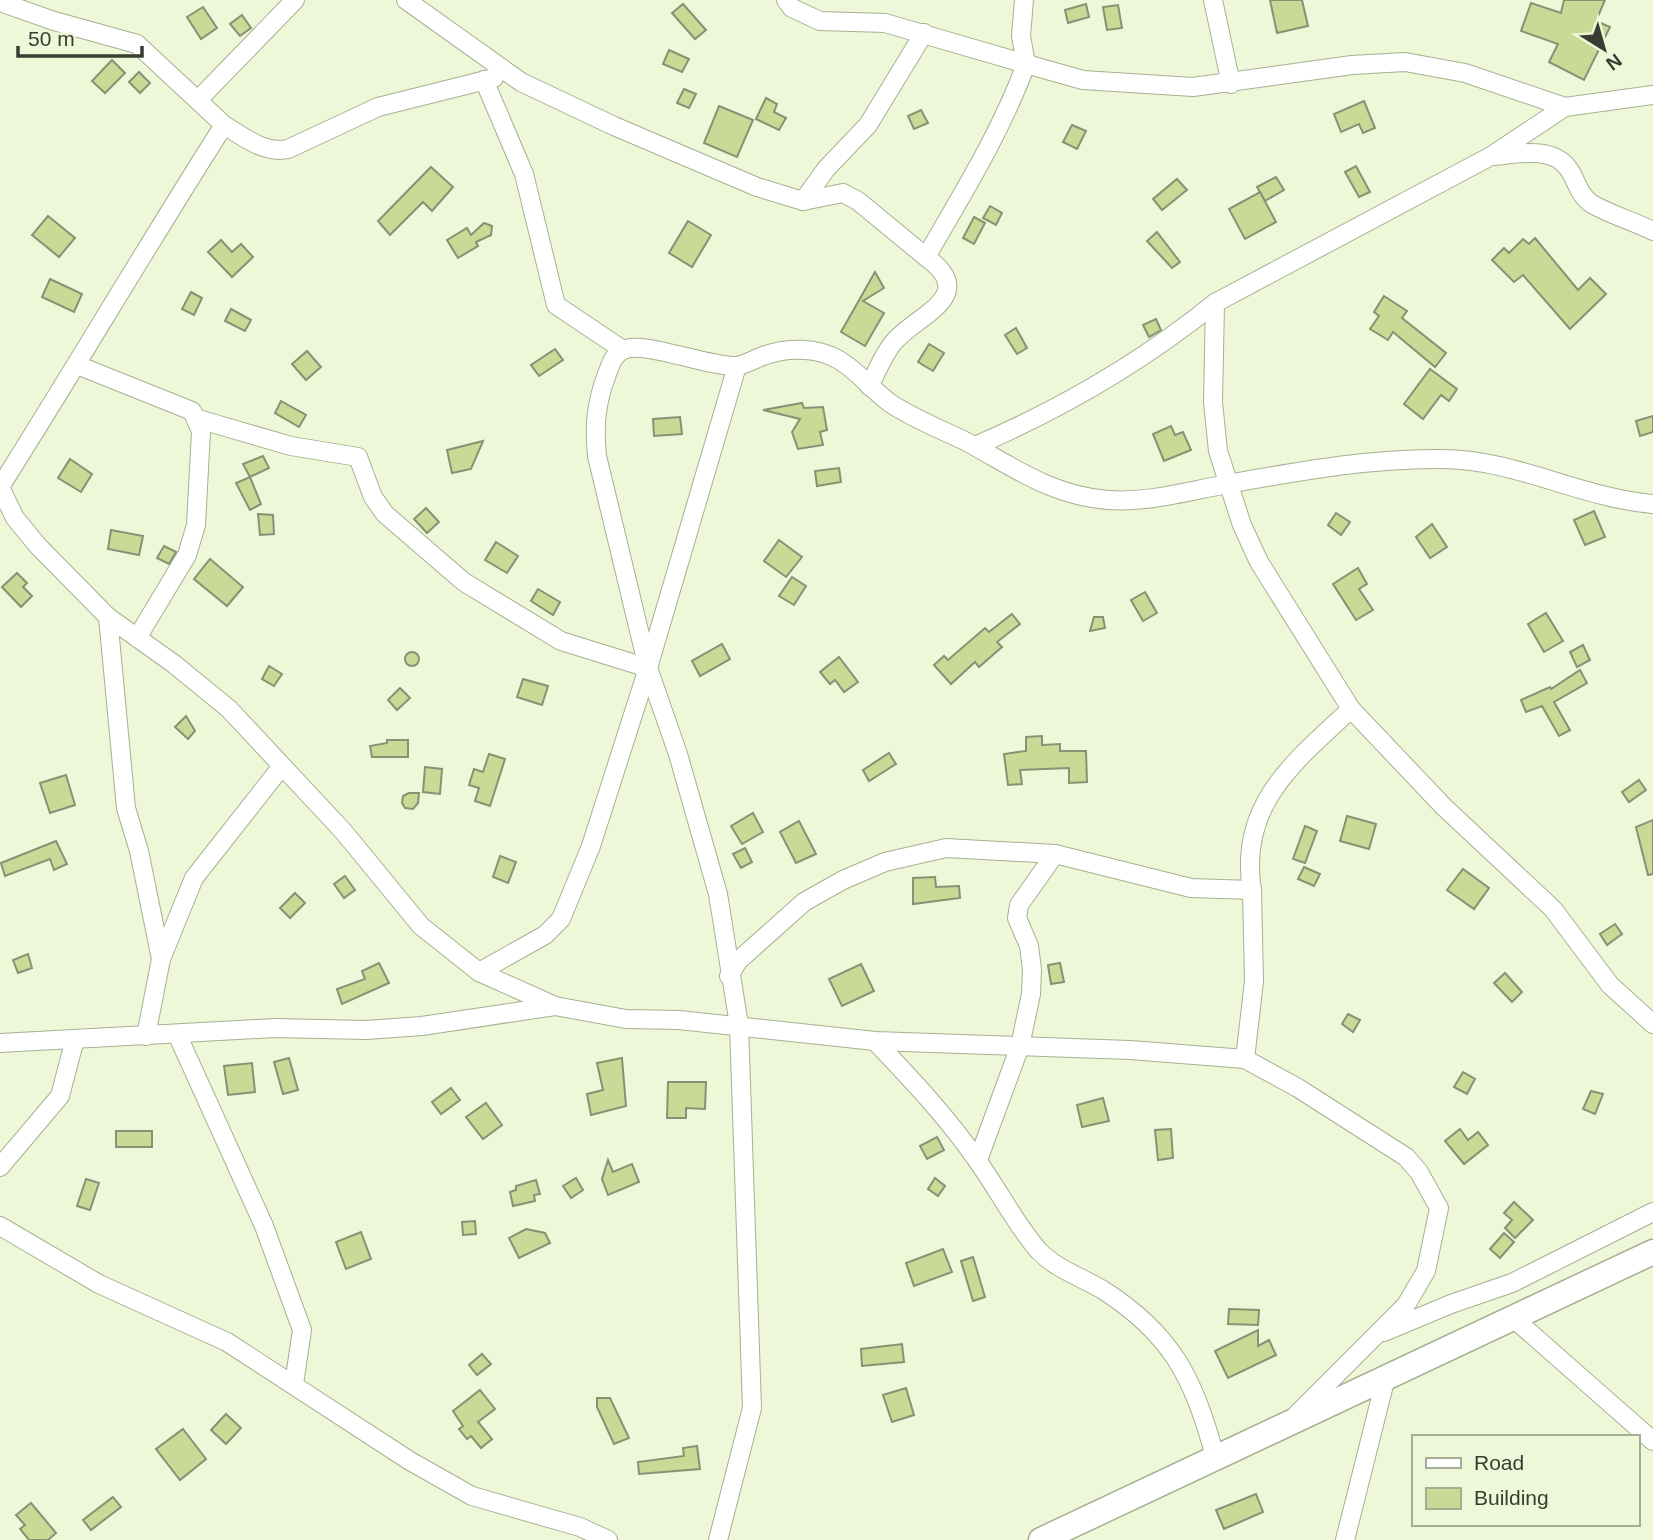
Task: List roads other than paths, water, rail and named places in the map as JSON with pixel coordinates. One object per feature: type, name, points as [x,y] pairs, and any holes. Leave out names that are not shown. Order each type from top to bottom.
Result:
[{"type":"street","points":[[198,100],[295,0]]},
{"type":"street","points":[[406,0],[508,75],[626,131],[757,187],[803,201],[843,193],[858,201],[926,257],[945,275],[947,288],[943,300],[935,310],[892,344],[869,386]]},
{"type":"street","points":[[786,0],[800,13],[820,21],[885,23],[1083,80],[1192,87],[1231,84],[1352,65],[1405,62],[1465,74],[1565,107]]},
{"type":"street","points":[[926,257],[1011,106],[1026,64],[1021,36],[1024,0]]},
{"type":"street","points":[[1213,0],[1231,84]]},
{"type":"street","points":[[0,2],[54,21],[137,44],[224,125],[264,148],[277,152],[378,107],[508,75]]},
{"type":"street","points":[[803,201],[826,169],[868,125],[924,33]]},
{"type":"street","points":[[484,80],[524,174],[556,305],[624,349]]},
{"type":"street","points":[[975,446],[1038,419],[1093,388],[1189,324],[1215,303],[1491,156],[1565,107],[1653,95]]},
{"type":"street","points":[[224,125],[126,278],[77,365],[0,487],[15,518],[38,546],[108,617],[229,709],[343,831],[421,926],[479,972],[555,1006],[626,1019],[738,1025],[875,1041],[1245,1059],[1298,1088],[1406,1157],[1419,1172],[1439,1209],[1426,1271],[1406,1305],[1286,1424]]},
{"type":"street","points":[[1491,156],[1539,153],[1558,159],[1568,168],[1576,186],[1590,203],[1653,231]]},
{"type":"street","points":[[1215,303],[1213,402],[1218,451],[1259,562],[1351,709],[1444,807],[1553,909],[1610,985],[1653,1024]]},
{"type":"street","points":[[718,1540],[752,1408],[738,1025],[718,894],[678,754],[648,668],[597,456],[594,425],[597,400],[613,358],[624,349],[639,346],[676,357],[737,366],[766,355],[793,349],[839,359],[891,404],[975,446],[1031,480],[1056,490],[1095,498],[1130,500],[1196,493],[1228,484],[1357,463],[1453,459],[1479,460],[1625,502],[1653,503]]},
{"type":"street","points":[[77,365],[192,411],[198,419],[201,446],[196,526],[187,555],[137,638]]},
{"type":"street","points":[[479,972],[525,948],[545,935],[561,919],[591,846],[648,668],[737,366]]},
{"type":"street","points":[[198,419],[291,446],[358,457],[373,497],[386,514],[464,582],[561,641],[648,668]]},
{"type":"street","points":[[108,617],[126,808],[139,850],[162,958]]},
{"type":"street","points":[[1245,1059],[1254,981],[1252,890],[1247,862],[1255,822],[1292,765],[1351,709]]},
{"type":"street","points":[[146,1036],[162,958],[202,864],[254,804],[282,766]]},
{"type":"street","points":[[729,975],[738,961],[804,902],[843,880],[885,862],[946,848],[1055,854],[1191,888],[1252,890]]},
{"type":"street","points":[[978,1160],[1020,1046],[1031,994],[1029,946],[1017,918],[1019,905],[1055,854]]},
{"type":"street","points":[[0,1043],[275,1028],[366,1030],[422,1026],[555,1006]]},
{"type":"street","points":[[177,1034],[264,1226],[302,1330],[294,1384]]},
{"type":"street","points":[[0,1167],[60,1096],[75,1039]]},
{"type":"street","points":[[875,1041],[934,1104],[978,1160],[1040,1251],[1056,1264],[1136,1311],[1164,1339],[1184,1370],[1204,1415],[1215,1457]]},
{"type":"street","points":[[1377,1335],[1451,1304],[1512,1283],[1653,1212]]},
{"type":"street","points":[[0,1226],[99,1284],[227,1342],[410,1461],[472,1496],[580,1527],[608,1540]]},
{"type":"street","points":[[1041,1540],[1653,1252]]},
{"type":"street","points":[[1512,1317],[1653,1441]]},
{"type":"street","points":[[1345,1540],[1386,1377]]}]
